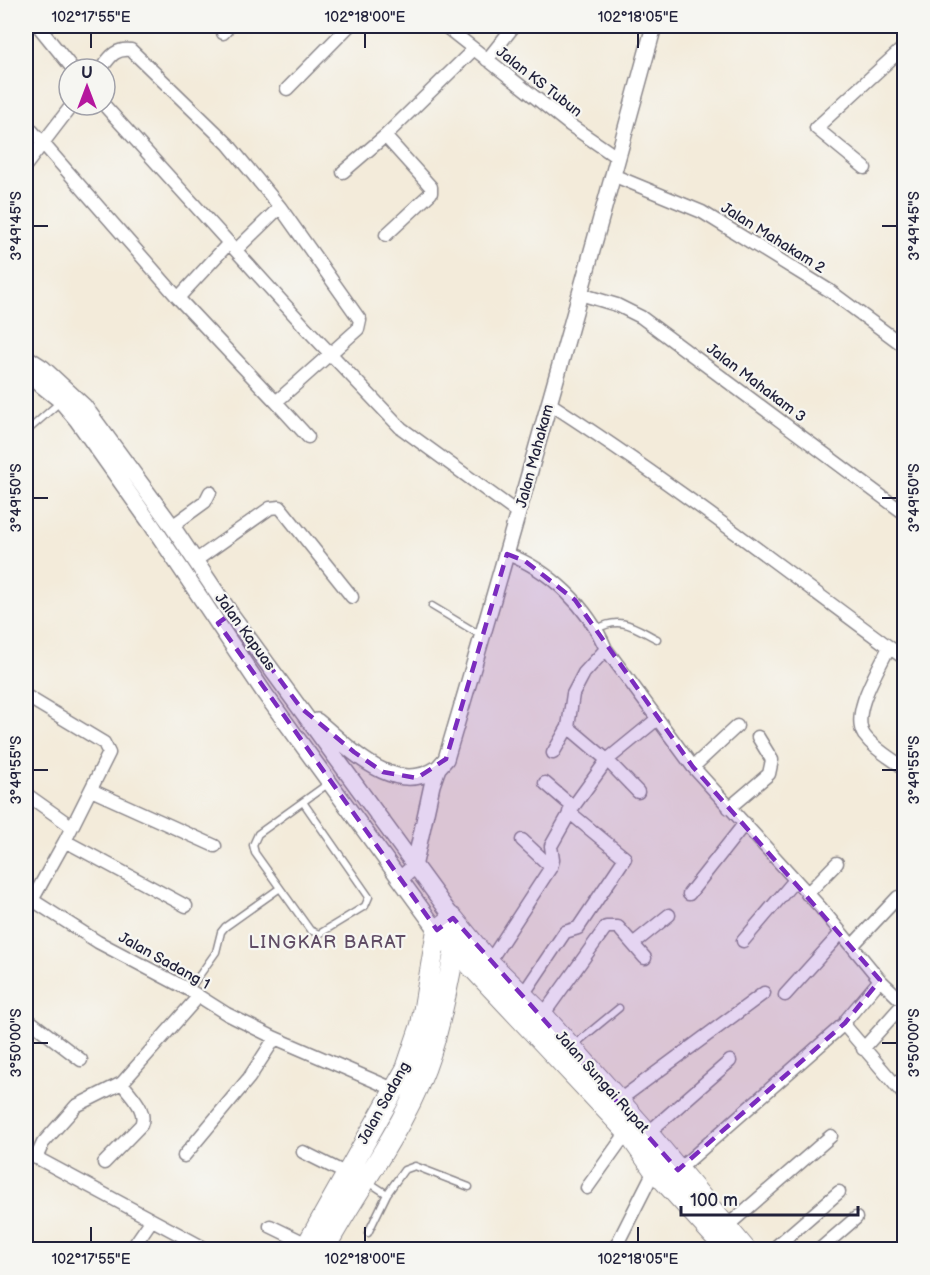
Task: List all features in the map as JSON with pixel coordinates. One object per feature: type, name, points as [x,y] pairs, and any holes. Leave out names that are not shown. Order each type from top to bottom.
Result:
[{"type":"main road","name":"Jalan Sungai Rupat","points":[[453,918],[462,943],[627,1132],[666,1165],[746,1250]]},
{"type":"main road","points":[[437,930],[453,918]]},
{"type":"main road","name":"Jalan Sungai Rupat","points":[[437,930],[462,943],[489,962],[543,1016],[648,1133],[666,1165],[727,1250]]},
{"type":"main road","name":"Jalan Sadang","points":[[311,1248],[345,1173],[403,1094],[406,1069],[421,1025],[437,930]]},
{"type":"main road","points":[[311,1248],[364,1179],[403,1094],[431,1052],[462,943]]},
{"type":"street","points":[[38,26],[63,57]]},
{"type":"street","points":[[287,90],[349,26]]},
{"type":"street","name":"Jalan KS Tubun","points":[[446,26],[473,50],[570,125],[618,158]]},
{"type":"street","points":[[487,60],[514,26]]},
{"type":"street","name":"Jalan Mahakam","points":[[414,867],[421,845],[430,832],[445,772],[442,764],[519,514],[615,176],[654,26]]},
{"type":"street","points":[[865,168],[816,128],[904,46]]},
{"type":"street","points":[[111,57],[121,49],[131,50],[228,144],[280,207],[360,320],[358,329],[276,402]]},
{"type":"street","points":[[343,172],[385,136],[473,50]]},
{"type":"street","points":[[26,165],[62,117]]},
{"type":"street","points":[[115,117],[401,428],[519,514]]},
{"type":"street","points":[[26,124],[178,298],[308,437]]},
{"type":"street","points":[[385,136],[431,188],[431,193],[386,235]]},
{"type":"street","name":"Jalan Mahakam 2","points":[[615,176],[702,212],[830,291],[904,346]]},
{"type":"street","points":[[178,298],[280,207]]},
{"type":"street","name":"Jalan Mahakam 3","points":[[580,294],[617,305],[641,317],[904,513]]},
{"type":"street","name":"Jalan Kapuas","points":[[26,357],[43,368],[84,406],[172,526],[231,614],[453,918]]},
{"type":"street","name":"Jalan Kapuas","points":[[26,373],[60,401],[77,420],[152,524],[265,694],[437,930]]},
{"type":"street","points":[[549,403],[629,454],[715,515],[904,658]]},
{"type":"street","points":[[172,526],[205,502],[210,492]]},
{"type":"street","points":[[195,561],[270,508],[280,507],[352,597]]},
{"type":"street","points":[[507,554],[525,561],[575,600],[597,628],[606,649],[656,720],[693,767],[745,823],[880,980],[904,1003],[863,1049]]},
{"type":"street","points":[[218,623],[231,614]]},
{"type":"street","points":[[889,647],[859,718],[864,735],[904,768]]},
{"type":"street","points":[[553,753],[568,728],[573,694],[587,669],[606,649]]},
{"type":"street","name":"Jalan Sadang 1","points":[[26,696],[107,747],[109,753],[65,841],[28,902],[275,1038],[403,1094]]},
{"type":"street","points":[[301,708],[376,768],[405,778],[417,778],[442,764]]},
{"type":"street","points":[[489,962],[550,867],[553,860],[551,846],[571,810],[608,760],[656,720]]},
{"type":"street","points":[[693,767],[737,726]]},
{"type":"street","points":[[568,728],[608,760],[638,792]]},
{"type":"street","points":[[729,808],[769,774],[772,760],[758,737]]},
{"type":"street","points":[[522,996],[565,932],[578,928],[625,858],[571,810],[545,783]]},
{"type":"street","points":[[91,790],[215,846]]},
{"type":"street","points":[[26,794],[71,826]]},
{"type":"street","points":[[689,894],[745,823]]},
{"type":"street","points":[[522,840],[550,867]]},
{"type":"street","points":[[65,841],[186,906]]},
{"type":"street","points":[[807,894],[837,862]]},
{"type":"street","points":[[401,878],[414,867]]},
{"type":"street","points":[[743,941],[795,880]]},
{"type":"street","points":[[852,946],[898,897]]},
{"type":"street","points":[[633,944],[669,915]]},
{"type":"street","points":[[543,1016],[606,927],[618,927],[645,958]]},
{"type":"street","points":[[785,995],[841,933]]},
{"type":"street","points":[[614,1250],[666,1165],[845,1023],[880,980]]},
{"type":"street","points":[[193,993],[122,1083],[76,1106],[31,1155],[208,1250]]},
{"type":"street","points":[[618,1101],[764,993]]},
{"type":"street","points":[[26,1018],[81,1060]]},
{"type":"street","points":[[845,1023],[863,1049],[904,1095]]},
{"type":"street","points":[[184,1156],[249,1078],[275,1038]]},
{"type":"street","points":[[648,1133],[730,1061]]},
{"type":"street","points":[[104,1163],[141,1125],[144,1118],[142,1110],[122,1083]]},
{"type":"street","points":[[587,1188],[627,1132]]},
{"type":"street","points":[[726,1227],[831,1136]]},
{"type":"street","points":[[303,1152],[345,1173]]},
{"type":"street","points":[[772,1250],[839,1192]]},
{"type":"street","points":[[819,1250],[855,1218]]},
{"type":"street","points":[[131,1250],[151,1221]]},
{"type":"street","points":[[270,1226],[311,1248]]},
{"type":"lane","points":[[26,432],[60,401]]},
{"type":"lane","points":[[432,606],[483,636]]},
{"type":"lane","points":[[597,628],[617,621],[657,639]]},
{"type":"lane","points":[[303,802],[368,893],[369,903],[319,934],[310,930],[255,853],[253,844],[258,834],[330,782]]},
{"type":"lane","points":[[193,993],[216,952],[219,937],[225,927],[280,888]]},
{"type":"lane","points":[[571,1047],[619,1008]]},
{"type":"lane","points":[[368,1233],[387,1194],[404,1170],[415,1166],[469,1187]]},
{"type":"lane","points":[[364,1179],[387,1194]]},
{"type":"highlighted area","points":[[507,554],[525,561],[575,600],[693,767],[880,980],[845,1023],[678,1170],[453,918],[437,930],[218,623],[231,614],[301,708],[354,752],[383,772],[417,778],[446,759]]},
{"type":"district","name":"LINGKAR BARAT","points":[[328,942]]}]
